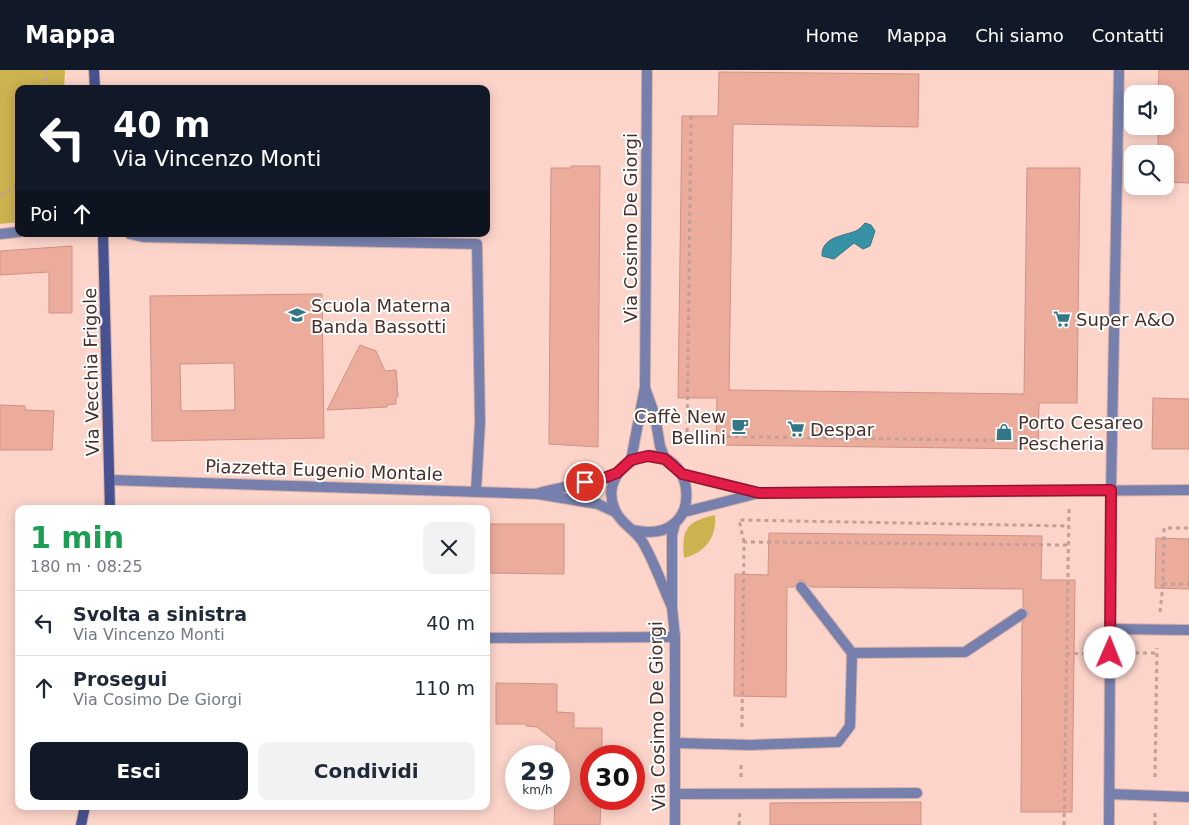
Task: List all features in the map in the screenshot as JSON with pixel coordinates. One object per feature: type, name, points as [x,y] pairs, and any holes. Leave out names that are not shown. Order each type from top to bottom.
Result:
[{"type":"street","points":[[94,70],[95,85]]},
{"type":"street","name":"Via Cosimo De Giorgi","points":[[631,460],[645,387],[647,70]]},
{"type":"street","points":[[1109,825],[1111,490],[1119,70]]},
{"type":"street","points":[[0,234],[15,232]]},
{"type":"street","name":"Via Vecchia Frigole","points":[[103,237],[110,505]]},
{"type":"street","points":[[143,237],[477,244],[480,422],[476,491]]},
{"type":"street","name":"Via Cosimo De Giorgi","points":[[645,387],[655,416],[660,446],[665,459]]},
{"type":"street","points":[[615,512],[611,499],[612,486],[617,473],[631,460],[648,456],[665,459],[682,474],[687,486],[688,499],[684,512],[675,523],[662,531],[648,533],[634,530]]},
{"type":"street","name":"Piazzetta Eugenio Montale","points":[[538,494],[571,484],[599,480],[617,473]]},
{"type":"street","points":[[682,474],[759,493]]},
{"type":"street","name":"Piazzetta Eugenio Montale","points":[[110,480],[538,494],[598,504],[615,512]]},
{"type":"street","points":[[684,512],[759,493],[1189,490]]},
{"type":"street","name":"Via Cosimo De Giorgi","points":[[615,512],[623,522],[634,530],[642,542],[672,606]]},
{"type":"street","name":"Via Cosimo De Giorgi","points":[[675,523],[672,535],[672,606],[676,637],[675,825]]},
{"type":"street","points":[[676,743],[751,745],[838,742],[850,726],[852,653],[801,587]]},
{"type":"street","points":[[852,653],[964,652],[1022,614]]},
{"type":"street","points":[[1110,629],[1189,630]]},
{"type":"street","points":[[490,638],[676,637]]},
{"type":"street","points":[[675,794],[917,793]]},
{"type":"street","points":[[1109,794],[1189,797]]},
{"type":"street","points":[[81,825],[84,810]]},
{"type":"path","points":[[45,85],[46,70]]},
{"type":"path","points":[[687,436],[691,116]]},
{"type":"path","points":[[0,194],[6,194],[15,187]]},
{"type":"path","points":[[673,435],[675,445],[680,450]]},
{"type":"path","points":[[675,445],[687,436],[1038,441]]},
{"type":"path","points":[[1064,825],[1070,490]]},
{"type":"path","points":[[743,697],[744,542],[738,520],[1069,526]]},
{"type":"path","points":[[1155,825],[1158,630],[1163,584],[1164,528],[1189,528]]},
{"type":"path","points":[[744,542],[1068,545]]},
{"type":"path","points":[[1163,584],[1189,584]]},
{"type":"path","points":[[1066,654],[1074,653]]},
{"type":"shaded area","points":[[0,70],[65,70],[64,85],[15,85],[15,222],[0,224]]},
{"type":"shaded area","points":[[715,515],[714,530],[708,543],[698,552],[684,558],[684,540],[688,528],[698,520]]},
{"type":"water","points":[[865,223],[871,225],[875,231],[870,246],[863,249],[854,243],[834,259],[822,256],[826,243],[855,231]]},
{"type":"building","points":[[1159,70],[1189,70],[1189,183],[1174,182],[1174,145],[1158,145],[1158,135],[1174,135],[1174,85],[1158,85]]},
{"type":"building","points":[[719,72],[919,74],[918,127],[733,124],[729,390],[1024,394],[1027,168],[1080,168],[1077,403],[1039,403],[1038,449],[716,445],[717,398],[678,398],[682,116],[718,116]]},
{"type":"building","points":[[571,166],[600,166],[598,447],[549,444],[551,168],[571,168]]},
{"type":"building","points":[[72,246],[72,313],[49,313],[49,272],[0,275],[0,251]]},
{"type":"building","points":[[322,294],[324,438],[152,441],[150,296]],"holes":[[[234,363],[235,410],[181,411],[180,364]]]},
{"type":"building","points":[[360,345],[376,351],[385,371],[396,370],[398,397],[396,397],[396,404],[387,405],[387,407],[327,410]]},
{"type":"building","points":[[1153,398],[1189,399],[1189,449],[1152,449]]},
{"type":"building","points":[[0,405],[25,406],[25,410],[54,411],[52,450],[0,450]]},
{"type":"building","points":[[490,524],[564,524],[564,574],[490,573]]},
{"type":"building","points":[[769,533],[1042,536],[1041,580],[1075,580],[1072,812],[1021,812],[1022,622],[1029,614],[1023,607],[1023,589],[810,587],[800,580],[794,587],[787,587],[786,697],[734,696],[735,574],[768,575]]},
{"type":"building","points":[[1156,538],[1189,539],[1189,589],[1155,588]]},
{"type":"building","points":[[496,683],[557,684],[557,712],[574,713],[574,728],[602,728],[602,745],[580,745],[580,810],[601,810],[600,825],[554,825],[555,810],[570,810],[570,745],[556,745],[556,742],[537,727],[526,726],[526,724],[496,724]]},
{"type":"building","points":[[921,802],[921,825],[770,825],[770,803]]},
{"type":"place","name":"Scuola Materna Banda Bassotti","points":[[297,315]]},
{"type":"place","name":"Super A&O","points":[[1062,319]]},
{"type":"place","name":"Caffè New Bellini","points":[[740,426]]},
{"type":"place","name":"Despar","points":[[796,429]]},
{"type":"place","name":"Porto Cesareo Pescheria","points":[[1004,432]]},
{"type":"route","points":[[585,482],[599,480],[617,473],[631,460],[648,456],[665,459],[682,474],[759,493],[1111,490],[1110,653]]}]
